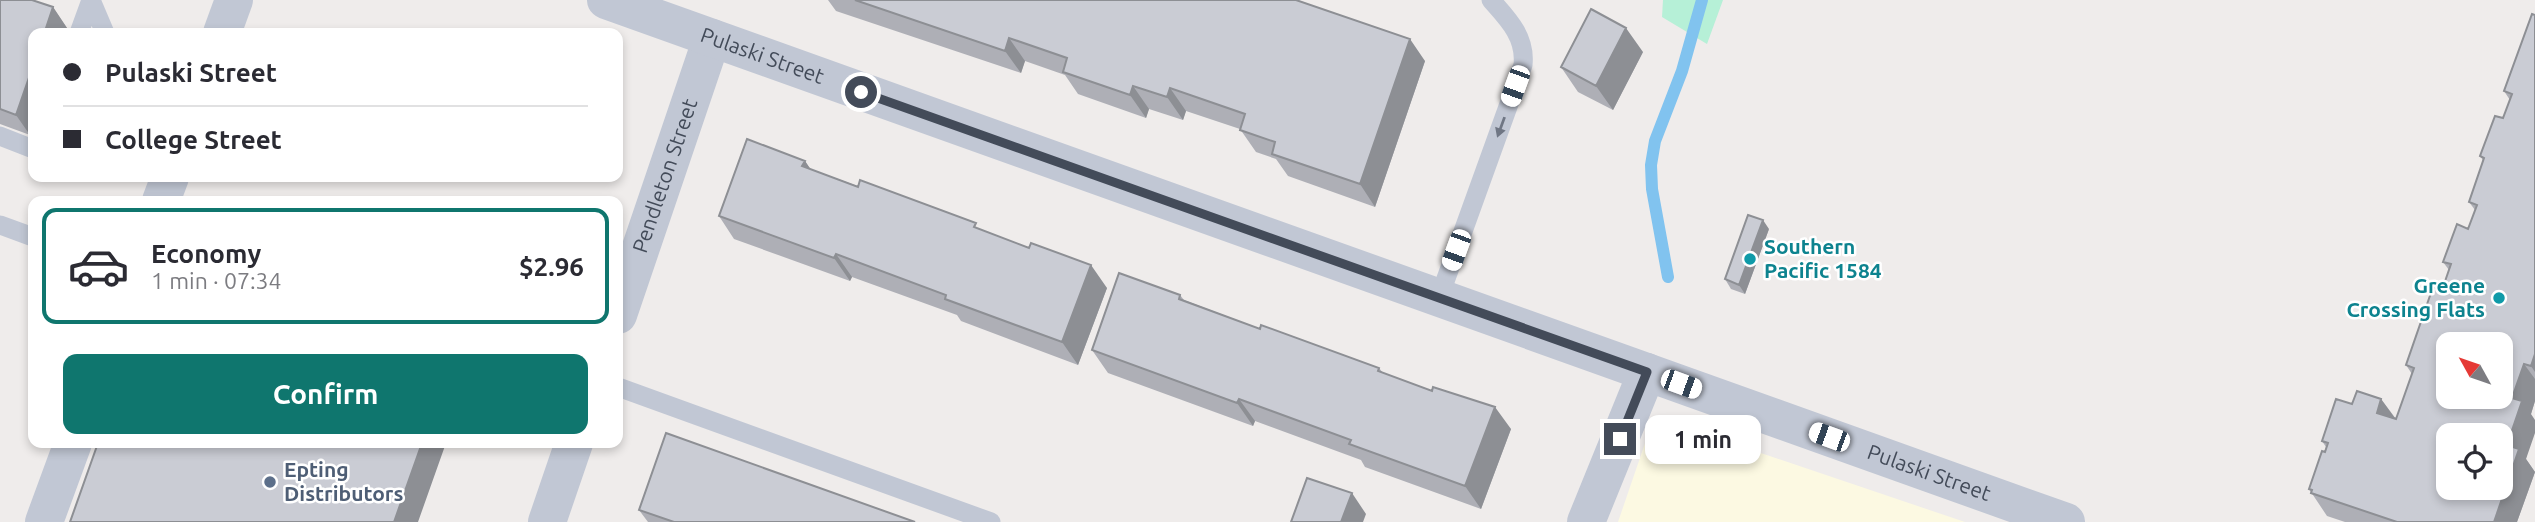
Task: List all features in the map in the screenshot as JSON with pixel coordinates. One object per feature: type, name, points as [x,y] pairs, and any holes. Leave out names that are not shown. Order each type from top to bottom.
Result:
[{"type":"street","points":[[224,28],[234,0]]},
{"type":"street","name":"Pulaski Street","points":[[606,0],[2066,522]]},
{"type":"street","name":"Pendleton Street","points":[[623,300],[712,38]]},
{"type":"street","points":[[1587,522],[1647,372]]},
{"type":"street","points":[[44,522],[71,448]]},
{"type":"street","points":[[547,522],[572,448]]},
{"type":"lane","points":[[81,28],[91,0]]},
{"type":"lane","points":[[87,28],[91,0]]},
{"type":"lane","points":[[91,0],[103,28]]},
{"type":"lane","points":[[1439,298],[1523,65],[1525,52],[1521,40],[1511,22],[1491,0]]},
{"type":"lane","points":[[0,136],[28,147]]},
{"type":"lane","points":[[0,225],[28,235]]},
{"type":"lane","points":[[623,389],[991,522]]},
{"type":"shaded area","points":[[1654,417],[1965,522],[1618,522]]},
{"type":"green space","points":[[1663,0],[1723,0],[1707,44],[1662,17]]},
{"type":"building","points":[[0,0],[32,0],[53,7],[46,28],[28,28],[28,80],[16,115],[0,109]]},
{"type":"building","points":[[855,0],[1296,0],[1410,39],[1360,184],[1272,154],[1275,142],[1240,130],[1245,114],[1170,88],[1167,97],[1133,86],[1130,95],[1063,72],[1067,58],[1009,38],[1005,51]]},
{"type":"building","points":[[1591,9],[1626,28],[1596,86],[1561,67]]},
{"type":"building","name":"Greene Crossing Flats","points":[[2532,14],[2535,15],[2535,354],[2531,366],[2524,364],[2513,395],[2513,332],[2436,332],[2436,410],[2513,410],[2513,398],[2522,401],[2513,427],[2513,423],[2436,423],[2436,500],[2502,500],[2494,522],[2397,522],[2311,493],[2312,490],[2309,489],[2322,451],[2325,452],[2328,443],[2322,441],[2336,399],[2352,404],[2357,391],[2381,399],[2377,413],[2396,419],[2414,368],[2406,365],[2433,287],[2442,290],[2451,264],[2443,262],[2457,224],[2468,229],[2477,205],[2469,202],[2484,158],[2480,156],[2495,116],[2503,118],[2512,94],[2504,91]]},
{"type":"building","points":[[747,139],[805,161],[802,166],[858,187],[860,180],[976,223],[974,227],[1029,248],[1031,243],[1091,265],[1062,342],[945,299],[946,295],[836,254],[834,258],[719,216]]},
{"type":"building","points":[[1748,215],[1763,220],[1739,285],[1725,279]]},
{"type":"building","points":[[1119,273],[1180,295],[1179,299],[1260,329],[1261,325],[1379,368],[1378,371],[1432,391],[1433,387],[1495,407],[1465,486],[1349,444],[1351,440],[1239,399],[1237,403],[1092,350]]},
{"type":"building","points":[[666,433],[915,522],[674,522],[639,510]]},
{"type":"building","name":"Greene Crossing Flats","points":[[2513,447],[2519,449],[2513,467]]},
{"type":"building","name":"Epting Distributors","points":[[96,448],[420,448],[394,522],[70,522]]},
{"type":"building","points":[[1307,478],[1352,493],[1341,522],[1291,522]]},
{"type":"waterway","points":[[1668,277],[1652,189],[1651,165],[1655,141],[1682,71],[1702,0]]},
{"type":"place","name":"Southern Pacific 1584","points":[[1750,259]]},
{"type":"place","name":"Greene Crossing Flats","points":[[2499,298]]},
{"type":"place","name":"Epting Distributors","points":[[270,482]]},
{"type":"route","points":[[861,92],[1647,372],[1620,439]]}]
